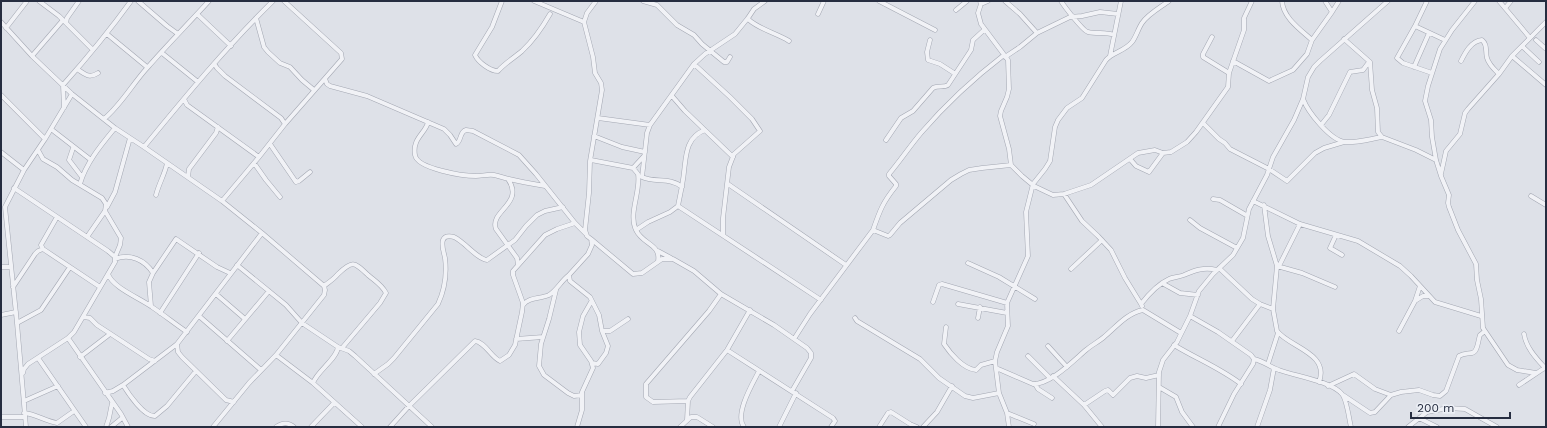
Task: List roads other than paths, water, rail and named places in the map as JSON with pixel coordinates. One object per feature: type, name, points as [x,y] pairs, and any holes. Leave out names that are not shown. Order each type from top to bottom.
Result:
[{"type":"street","points":[[6,28],[27,1]]},
{"type":"street","points":[[39,1],[65,22],[92,49]]},
{"type":"street","points":[[32,56],[65,22],[78,1]]},
{"type":"street","points":[[64,108],[63,85],[92,49],[107,34],[132,1]]},
{"type":"street","points":[[138,1],[178,34]]},
{"type":"street","points":[[144,147],[198,82],[273,1]]},
{"type":"street","points":[[222,201],[260,157],[285,124],[341,61],[343,56],[284,1]]},
{"type":"street","points":[[290,6],[292,1]]},
{"type":"street","points":[[502,1],[492,27],[475,55],[478,60],[494,71],[498,71],[507,61],[531,42],[543,27],[550,14]]},
{"type":"street","points":[[534,1],[584,22]]},
{"type":"street","points":[[587,234],[585,230],[591,160],[596,119],[598,118],[602,90],[601,83],[596,73],[584,22],[587,13],[596,1]]},
{"type":"street","points":[[643,1],[656,5],[677,26],[694,35],[725,63],[729,61],[730,57]]},
{"type":"street","points":[[656,5],[661,1]]},
{"type":"street","points":[[682,187],[675,182],[650,180],[642,177],[647,133],[650,125],[694,64],[735,34],[754,9],[765,1]]},
{"type":"street","points":[[818,14],[824,1]]},
{"type":"street","points":[[879,1],[935,30]]},
{"type":"street","points":[[956,10],[967,1]]},
{"type":"street","points":[[988,1],[981,3],[978,17],[984,30],[1008,60],[1009,89],[1000,116],[1009,149],[1011,165],[1036,188],[1048,194],[1064,194],[1091,185],[1138,154],[1155,150],[1163,153],[1171,152],[1180,148],[1187,142],[1228,87],[1229,73],[1244,30],[1244,18],[1252,1]]},
{"type":"street","points":[[1005,1],[1020,14],[1037,34]]},
{"type":"street","points":[[1061,1],[1086,31],[1114,35]]},
{"type":"street","points":[[1110,56],[1121,1]]},
{"type":"street","points":[[1008,427],[1007,413],[1000,392],[994,361],[1008,326],[1007,303],[1028,256],[1026,212],[1032,184],[1050,161],[1055,127],[1058,120],[1067,108],[1082,98],[1100,68],[1110,56],[1126,48],[1132,42],[1142,22],[1169,1]]},
{"type":"street","points":[[1282,1],[1284,12],[1312,40]]},
{"type":"street","points":[[1326,1],[1332,12]]},
{"type":"street","points":[[1233,61],[1270,81],[1293,70],[1307,54],[1312,40],[1339,1]]},
{"type":"street","points":[[1158,427],[1158,387],[1159,375],[1163,360],[1174,345],[1190,316],[1199,291],[1232,255],[1243,238],[1246,216],[1269,169],[1273,156],[1294,120],[1308,77],[1314,67],[1388,1]]},
{"type":"street","points":[[1428,1],[1397,58],[1403,63],[1432,74]]},
{"type":"street","points":[[1474,1],[1440,49],[1425,101],[1431,120],[1436,160],[1448,191],[1449,207],[1458,230],[1476,264],[1483,328],[1508,365],[1517,370],[1536,373]]},
{"type":"street","points":[[1499,1],[1506,7],[1521,29],[1530,38]]},
{"type":"street","points":[[1506,7],[1511,1]]},
{"type":"street","points":[[104,118],[206,2]]},
{"type":"street","points":[[794,339],[846,265],[873,230],[877,215],[885,200],[896,186],[889,174],[920,134],[954,97],[989,66],[1020,47],[1037,34],[1073,16],[1082,16],[1100,12],[1118,14]]},
{"type":"street","points":[[197,14],[232,46]]},
{"type":"street","points":[[256,18],[264,47],[268,52],[280,62],[290,67],[314,90]]},
{"type":"street","points":[[748,18],[754,25],[789,41]]},
{"type":"street","points":[[1,22],[32,56],[72,94],[115,128],[222,201],[324,286],[324,295],[302,323],[276,355],[249,383],[213,427]]},
{"type":"street","points":[[1441,176],[1444,156],[1446,151],[1460,134],[1465,113],[1499,74],[1512,56],[1546,22]]},
{"type":"street","points":[[1415,26],[1445,40]]},
{"type":"street","points":[[886,140],[901,118],[914,110],[933,88],[937,86],[947,86],[954,73],[971,50],[973,40],[984,30]]},
{"type":"street","points":[[1414,67],[1429,33]]},
{"type":"street","points":[[107,34],[148,67]]},
{"type":"street","points":[[1212,37],[1203,54],[1203,57],[1229,73]]},
{"type":"street","points":[[1344,39],[1370,62],[1372,90],[1377,108],[1378,132],[1382,137]]},
{"type":"street","points":[[930,40],[927,52],[928,60],[940,64],[954,73]]},
{"type":"street","points":[[1461,61],[1472,45],[1478,40],[1482,40],[1486,46],[1489,62],[1499,74]]},
{"type":"street","points":[[1536,40],[1546,49]]},
{"type":"street","points":[[1522,46],[1539,62]]},
{"type":"street","points":[[162,52],[198,82]]},
{"type":"street","points":[[1512,56],[1546,85]]},
{"type":"street","points":[[1321,125],[1329,115],[1350,72],[1363,70],[1370,62]]},
{"type":"street","points":[[694,64],[720,87],[760,129],[759,132],[733,157],[729,167],[723,218],[723,235]]},
{"type":"street","points":[[215,65],[225,76],[281,118],[285,124]]},
{"type":"street","points":[[77,69],[89,76],[98,73]]},
{"type":"street","points":[[325,79],[327,84],[330,86],[367,96],[428,122],[448,132],[456,144],[460,142],[462,133],[466,130],[473,131],[508,149],[524,160],[575,223],[591,239],[633,274],[642,273],[662,259],[673,259]]},
{"type":"street","points":[[26,427],[16,312],[3,207],[24,170],[51,130],[72,94]]},
{"type":"street","points":[[1,95],[45,139]]},
{"type":"street","points":[[672,96],[685,111],[733,157]]},
{"type":"street","points":[[184,99],[187,105],[260,157]]},
{"type":"street","points":[[1302,99],[1311,115],[1321,125],[1344,142]]},
{"type":"street","points":[[598,118],[650,125]]},
{"type":"street","points":[[428,122],[426,128],[418,138],[415,156],[418,161],[424,165],[470,176],[492,175],[545,186]]},
{"type":"street","points":[[1203,122],[1230,149],[1269,169],[1284,179],[1289,180],[1309,157],[1324,148],[1344,142],[1382,137],[1416,150],[1436,160]]},
{"type":"street","points":[[188,177],[189,169],[216,133],[218,127]]},
{"type":"street","points":[[80,184],[82,176],[91,160],[115,128]]},
{"type":"street","points":[[51,130],[91,160]]},
{"type":"street","points":[[636,230],[648,222],[670,212],[678,206],[686,154],[690,142],[699,133],[705,130]]},
{"type":"street","points":[[594,136],[645,154]]},
{"type":"street","points":[[87,237],[106,209],[115,192],[130,138]]},
{"type":"street","points":[[270,144],[296,182],[310,172]]},
{"type":"street","points":[[74,148],[69,160],[82,176]]},
{"type":"street","points":[[38,150],[43,159],[57,167],[66,176],[105,201],[110,201]]},
{"type":"street","points":[[1,152],[24,170]]},
{"type":"street","points":[[1130,159],[1136,166],[1149,172],[1163,153]]},
{"type":"street","points":[[633,168],[645,154]]},
{"type":"street","points":[[591,160],[633,168],[638,174],[639,179],[634,210],[636,230],[641,238],[658,251],[694,271],[721,294],[750,310],[807,348],[811,353],[811,358],[779,427]]},
{"type":"street","points":[[156,195],[167,163]]},
{"type":"street","points":[[254,163],[280,197]]},
{"type":"street","points":[[873,230],[883,235],[890,235],[900,223],[951,180],[969,170],[1011,165]]},
{"type":"street","points":[[508,179],[512,188],[511,201],[496,219],[494,225],[517,258],[518,265]]},
{"type":"street","points":[[728,184],[846,265]]},
{"type":"street","points":[[14,188],[87,237],[115,258]]},
{"type":"street","points":[[1064,194],[1082,221],[1110,250],[1143,310],[1181,333]]},
{"type":"street","points":[[1531,196],[1546,205]]},
{"type":"street","points":[[1213,199],[1220,200],[1246,216]]},
{"type":"street","points":[[22,375],[28,364],[68,338],[84,317],[115,262],[121,238],[106,209],[105,201]]},
{"type":"street","points":[[1253,201],[1264,205],[1300,224],[1358,241],[1400,266],[1429,296],[1439,304],[1481,316]]},
{"type":"street","points":[[1264,205],[1268,236],[1278,266]]},
{"type":"street","points":[[678,206],[821,300]]},
{"type":"street","points":[[374,374],[394,358],[433,310],[441,297],[446,276],[442,244],[446,236],[456,238],[481,258],[487,260],[509,246],[537,215],[545,211],[563,207]]},
{"type":"street","points":[[43,249],[42,245],[57,217]]},
{"type":"street","points":[[1190,220],[1200,228],[1237,248]]},
{"type":"street","points":[[390,427],[474,341],[480,343],[500,361],[504,359],[512,350],[516,339],[522,305],[513,271],[545,235],[575,223]]},
{"type":"street","points":[[1268,364],[1278,333],[1273,309],[1278,266],[1300,224]]},
{"type":"street","points":[[106,393],[123,385],[177,344],[262,233]]},
{"type":"street","points":[[1336,235],[1330,248],[1342,255]]},
{"type":"street","points":[[151,306],[149,282],[153,273],[176,239],[199,253],[217,267],[230,273]]},
{"type":"street","points":[[522,305],[527,300],[547,296],[556,290],[591,249],[591,239]]},
{"type":"street","points":[[1071,269],[1102,240]]},
{"type":"street","points":[[43,249],[100,287]]},
{"type":"street","points":[[13,287],[35,254],[43,249]]},
{"type":"street","points":[[658,251],[658,261]]},
{"type":"street","points":[[160,313],[199,253]]},
{"type":"street","points":[[115,258],[123,256],[136,259],[149,268],[153,273]]},
{"type":"street","points":[[517,258],[524,258]]},
{"type":"street","points":[[968,263],[1015,285],[1035,299]]},
{"type":"street","points":[[312,383],[340,348],[380,303],[386,293],[380,284],[358,266],[353,264],[345,266],[324,286]]},
{"type":"street","points":[[238,265],[286,305],[302,323],[355,356],[432,427]]},
{"type":"street","points":[[1278,266],[1326,282],[1335,287]]},
{"type":"street","points":[[1,267],[11,267]]},
{"type":"street","points":[[17,323],[42,310],[70,267]]},
{"type":"street","points":[[1141,304],[1162,283],[1170,278],[1182,276],[1200,268],[1218,269],[1252,299],[1273,309]]},
{"type":"street","points":[[108,274],[109,279],[115,284],[151,306],[187,332]]},
{"type":"street","points":[[569,275],[570,281],[587,294],[599,315],[608,349],[600,363],[592,363]]},
{"type":"street","points":[[1162,283],[1180,293],[1198,295]]},
{"type":"street","points":[[933,302],[939,285],[942,284],[1007,303]]},
{"type":"street","points":[[1399,331],[1415,301],[1420,286]]},
{"type":"street","points":[[556,290],[543,337],[539,357],[540,370],[568,394],[574,396],[582,395]]},
{"type":"street","points":[[227,341],[269,291]]},
{"type":"street","points":[[216,294],[245,319]]},
{"type":"street","points":[[688,401],[653,402],[646,397],[646,384],[709,311],[721,294]]},
{"type":"street","points":[[1415,301],[1423,296],[1429,296]]},
{"type":"street","points":[[577,427],[582,410],[582,392],[592,372],[592,363],[580,345],[579,332],[583,316],[591,302]]},
{"type":"street","points":[[958,304],[1007,313]]},
{"type":"street","points":[[1232,341],[1260,304]]},
{"type":"street","points":[[978,318],[980,307]]},
{"type":"street","points":[[687,420],[688,401],[727,350],[750,310]]},
{"type":"street","points":[[1035,384],[1052,377],[1104,337],[1122,320],[1138,311],[1143,310]]},
{"type":"street","points":[[1,315],[16,312]]},
{"type":"street","points":[[199,316],[261,370]]},
{"type":"street","points":[[1190,316],[1211,327],[1232,341],[1254,359],[1274,368],[1328,386],[1370,413],[1375,412],[1391,395],[1401,392],[1419,390],[1440,396],[1446,391],[1459,356],[1464,353],[1473,353],[1476,351],[1480,335],[1485,331]]},
{"type":"street","points":[[84,317],[90,318],[110,334],[149,359],[156,361]]},
{"type":"street","points":[[855,318],[920,358],[938,378],[970,398],[1000,392]]},
{"type":"street","points":[[602,331],[610,331],[628,319]]},
{"type":"street","points":[[946,327],[944,344],[948,351],[962,363],[973,370],[976,370],[981,365],[994,361]]},
{"type":"street","points":[[1278,333],[1314,357],[1321,369],[1321,377],[1319,382]]},
{"type":"street","points":[[80,356],[110,334]]},
{"type":"street","points":[[1519,385],[1546,368],[1528,347],[1524,334]]},
{"type":"street","points":[[516,339],[543,337]]},
{"type":"street","points":[[68,338],[110,401],[121,414],[128,427]]},
{"type":"street","points":[[177,344],[178,352],[182,357],[226,400],[234,402]]},
{"type":"street","points":[[1174,345],[1203,363],[1222,370],[1241,384]]},
{"type":"street","points":[[1048,346],[1066,367]]},
{"type":"street","points":[[727,350],[834,419],[831,427]]},
{"type":"street","points":[[276,355],[312,383],[362,427]]},
{"type":"street","points":[[1028,356],[1084,405],[1102,427]]},
{"type":"street","points":[[38,358],[86,427]]},
{"type":"street","points":[[149,359],[149,366]]},
{"type":"street","points":[[1218,427],[1234,394],[1253,364],[1254,359]]},
{"type":"street","points":[[20,360],[28,364]]},
{"type":"street","points":[[996,368],[1035,384],[1038,389],[1052,398]]},
{"type":"street","points":[[1257,427],[1270,390],[1274,368]]},
{"type":"street","points":[[123,385],[133,400],[149,415],[155,416],[167,406],[196,371]]},
{"type":"street","points":[[744,427],[741,422],[745,399],[759,371]]},
{"type":"street","points":[[1328,386],[1354,374],[1375,389],[1391,395]]},
{"type":"street","points":[[1084,405],[1105,391],[1108,390],[1113,395],[1130,378],[1134,376],[1146,378],[1159,375]]},
{"type":"street","points":[[24,401],[58,386]]},
{"type":"street","points":[[923,427],[937,412],[952,386]]},
{"type":"street","points":[[1158,387],[1176,397],[1182,412],[1193,427]]},
{"type":"street","points":[[106,427],[110,418],[110,401],[113,391]]},
{"type":"street","points":[[1343,395],[1351,427]]},
{"type":"street","points":[[226,400],[228,410]]},
{"type":"street","points":[[311,427],[334,403]]},
{"type":"street","points":[[1408,427],[1427,412],[1448,408],[1465,409],[1497,427]]},
{"type":"street","points":[[1,417],[34,415],[57,423],[74,411]]},
{"type":"street","points":[[880,427],[888,414],[891,412],[917,427]]},
{"type":"street","points":[[1007,413],[1034,424]]},
{"type":"street","points":[[680,427],[691,417],[697,417],[713,427]]},
{"type":"street","points":[[111,427],[122,418]]},
{"type":"street","points":[[1419,418],[1437,427]]},
{"type":"street","points":[[276,427],[285,423],[294,427]]}]
